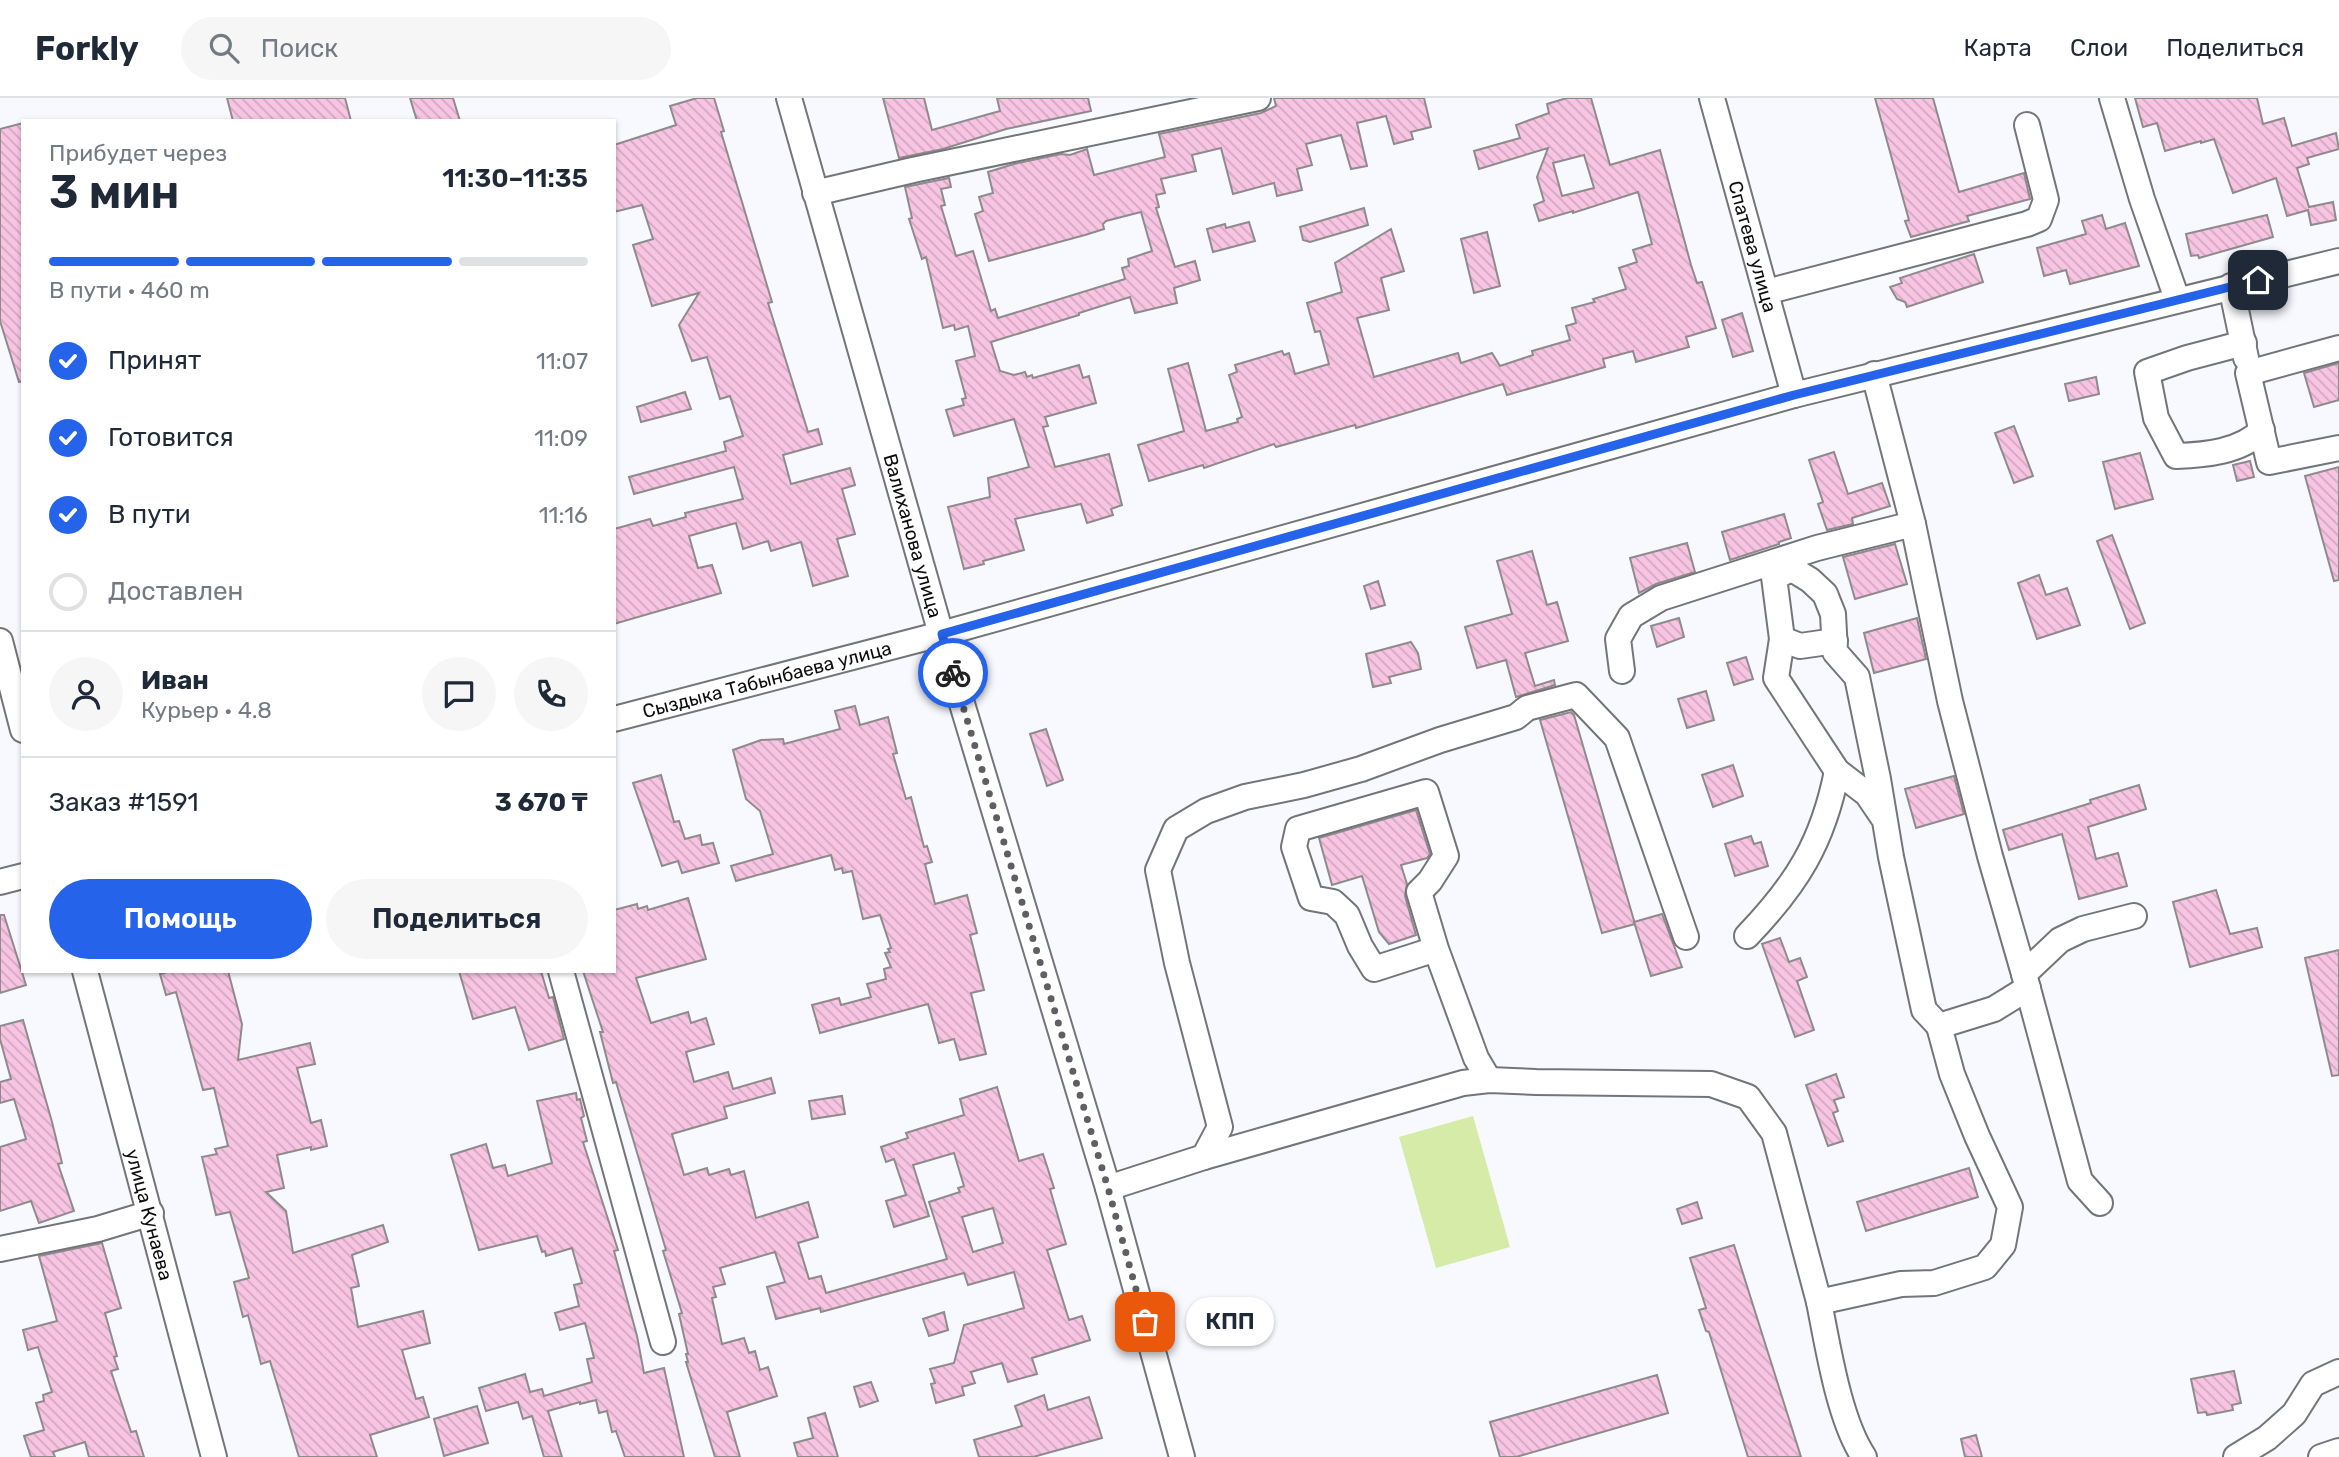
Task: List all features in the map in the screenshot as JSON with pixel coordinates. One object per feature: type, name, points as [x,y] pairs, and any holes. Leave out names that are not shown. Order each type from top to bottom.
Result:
[{"type":"street","name":"Валиханова улица","points":[[789,98],[942,634],[1108,1188],[1182,1457]]},
{"type":"street","points":[[815,193],[1258,98]]},
{"type":"street","name":"Спатева улица","points":[[1713,98],[1794,395]]},
{"type":"street","points":[[2112,98],[2142,200],[2176,299]]},
{"type":"street","points":[[1766,292],[2014,228],[2039,219],[2046,200],[2027,125]]},
{"type":"street","name":"Сыздыка Табынбаева улица","points":[[616,718],[942,634],[1794,395],[2339,261]]},
{"type":"street","points":[[2231,286],[2269,462],[2339,448]]},
{"type":"street","points":[[2244,343],[2147,372],[2156,418],[2176,456],[2206,455],[2251,442],[2262,430]]},
{"type":"street","points":[[2248,373],[2339,348]]},
{"type":"street","points":[[1874,374],[1913,524],[1950,701],[1990,856],[2080,1181],[2100,1203]]},
{"type":"street","points":[[1622,671],[1618,639],[1631,616],[1661,598],[1779,568],[1913,524]]},
{"type":"street","points":[[1779,568],[1782,639],[1776,678],[1837,771],[1867,794],[1884,819]]},
{"type":"street","points":[[1779,568],[1811,580],[1825,594],[1833,614],[1835,652],[1857,677],[1924,1010],[1939,1026],[1952,1074],[2010,1207],[2003,1245],[1985,1267],[1934,1283],[1901,1284],[1819,1302]]},
{"type":"street","points":[[1782,639],[1800,646],[1835,640]]},
{"type":"street","points":[[0,641],[21,722]]},
{"type":"street","points":[[1204,1157],[1220,1127],[1177,963],[1158,870],[1176,829],[1206,810],[1245,797],[1304,785],[1361,769],[1440,740],[1516,717],[1527,708],[1576,695],[1617,738],[1686,937]]},
{"type":"street","points":[[1747,936],[1778,904],[1819,837],[1831,804],[1837,771]]},
{"type":"street","points":[[1436,949],[1374,969],[1360,946],[1347,915],[1334,902],[1311,898],[1294,847],[1298,829],[1426,792],[1446,856],[1430,881],[1419,892],[1436,949],[1476,1059],[1489,1080]]},
{"type":"street","points":[[0,882],[21,877]]},
{"type":"street","points":[[1939,1026],[1994,1009],[2026,981],[2060,940],[2083,929],[2134,916]]},
{"type":"street","name":"улица Кунаева","points":[[86,973],[214,1457]]},
{"type":"street","points":[[562,973],[663,1342]]},
{"type":"street","points":[[1108,1188],[1204,1157],[1463,1083],[1489,1080],[1536,1083],[1711,1084],[1748,1097],[1773,1133],[1819,1302],[1834,1375],[1855,1444],[1864,1457]]},
{"type":"street","points":[[0,1249],[97,1229],[151,1213]]},
{"type":"street","points":[[2236,1457],[2267,1438],[2294,1414],[2313,1384],[2339,1372]]},
{"type":"street","points":[[2321,1457],[2339,1451]]},
{"type":"green space","points":[[1473,1116],[1510,1247],[1436,1268],[1399,1137]]},
{"type":"building","points":[[227,98],[345,98],[350,119],[232,119]]},
{"type":"building","points":[[410,98],[453,98],[459,119],[416,119]]},
{"type":"building","points":[[697,98],[714,98],[724,131],[721,132],[772,302],[768,303],[808,432],[818,429],[822,444],[783,455],[791,484],[850,468],[855,485],[842,489],[855,534],[837,539],[848,576],[813,586],[801,542],[771,551],[768,541],[743,549],[736,523],[689,536],[698,568],[712,565],[721,593],[616,623],[616,528],[650,519],[653,526],[686,517],[685,513],[743,499],[734,467],[634,494],[629,477],[726,451],[724,442],[743,436],[730,396],[720,399],[707,357],[692,361],[679,325],[699,293],[652,306],[633,245],[653,239],[642,205],[616,212],[616,144],[676,125],[670,106]]},
{"type":"building","points":[[883,98],[924,98],[932,130],[1000,111],[997,98],[1088,98],[1091,111],[1006,129],[943,149],[899,158]]},
{"type":"building","points":[[1274,98],[1424,98],[1431,127],[1411,132],[1413,139],[1394,144],[1386,116],[1357,123],[1367,166],[1351,169],[1341,135],[1306,144],[1312,165],[1297,169],[1302,190],[1277,196],[1274,183],[1233,194],[1221,148],[1192,155],[1196,171],[1161,179],[1165,193],[1156,195],[1159,207],[1156,208],[1175,267],[1195,261],[1200,280],[1174,288],[1177,303],[1135,313],[1130,297],[991,342],[1000,371],[1014,375],[1025,372],[1027,377],[1032,375],[1033,378],[1079,365],[1083,378],[1089,376],[1096,403],[1045,417],[1048,426],[1043,427],[1055,467],[1109,454],[1122,505],[1111,509],[1113,515],[1087,523],[1081,504],[1015,519],[1024,550],[964,569],[948,507],[990,497],[988,478],[1029,467],[1014,419],[954,436],[946,410],[964,405],[962,399],[966,398],[956,361],[975,356],[968,326],[955,330],[954,325],[943,328],[926,257],[922,259],[909,219],[912,218],[905,187],[949,178],[951,187],[941,189],[945,205],[941,206],[956,256],[973,251],[991,311],[995,309],[998,318],[1125,279],[1122,268],[1129,266],[1128,259],[1152,251],[1141,212],[1106,221],[1103,224],[1104,229],[989,261],[975,214],[983,211],[979,197],[993,193],[988,172],[1087,149],[1094,175],[1165,157],[1159,134],[1261,113],[1276,106]]},
{"type":"building","points":[[1567,98],[1591,98],[1610,165],[1660,150],[1691,265],[1697,283],[1702,282],[1716,328],[1686,337],[1689,347],[1636,362],[1633,351],[1603,359],[1605,367],[1507,395],[1503,384],[1356,428],[1355,425],[1276,447],[1274,444],[1204,468],[1203,465],[1149,481],[1138,445],[1184,431],[1168,369],[1188,363],[1206,431],[1238,422],[1237,419],[1242,417],[1229,375],[1237,372],[1235,365],[1282,351],[1284,355],[1289,353],[1295,374],[1329,364],[1320,331],[1315,332],[1307,303],[1342,292],[1335,263],[1391,229],[1404,271],[1381,278],[1389,310],[1357,318],[1374,377],[1458,353],[1461,363],[1492,353],[1500,366],[1533,355],[1532,351],[1570,340],[1566,326],[1576,323],[1572,308],[1626,289],[1619,268],[1637,262],[1633,250],[1652,244],[1638,192],[1539,221],[1534,205],[1544,201],[1537,177],[1548,148],[1479,169],[1474,151],[1520,138],[1516,125],[1549,113],[1547,104]],"holes":[[[1584,155],[1594,188],[1562,196],[1553,163]]]},
{"type":"building","points":[[1875,98],[1933,98],[1959,192],[2024,173],[2030,199],[1967,216],[1969,221],[1911,237],[1905,221],[1909,220]]},
{"type":"building","points":[[2135,98],[2257,98],[2263,124],[2284,118],[2292,146],[2336,133],[2339,149],[2307,158],[2309,164],[2297,168],[2309,207],[2333,202],[2336,220],[2311,225],[2308,210],[2287,216],[2276,178],[2233,193],[2214,139],[2165,151],[2157,123],[2143,127]]},
{"type":"building","points":[[21,124],[19,382],[0,321],[0,129]]},
{"type":"building","points":[[1364,208],[1368,225],[1310,242],[1303,240],[1300,227]]},
{"type":"building","points":[[2102,215],[2106,229],[2125,223],[2139,266],[2070,284],[2066,270],[2044,276],[2037,248],[2086,234],[2082,221]]},
{"type":"building","points":[[2267,215],[2273,237],[2199,258],[2198,255],[2191,256],[2186,234]]},
{"type":"building","points":[[1249,222],[1255,241],[1213,252],[1207,229],[1225,224],[1226,228]]},
{"type":"building","points":[[1487,232],[1500,286],[1474,293],[1461,239]]},
{"type":"building","points":[[1974,254],[1983,282],[1907,307],[1905,302],[1897,299],[1890,287],[1902,283],[1900,278]]},
{"type":"building","points":[[1742,313],[1753,351],[1733,357],[1722,320]]},
{"type":"building","points":[[2339,363],[2339,400],[2314,407],[2304,373]]},
{"type":"building","points":[[2096,377],[2099,394],[2069,401],[2065,384]]},
{"type":"building","points":[[685,392],[691,409],[641,422],[637,407]]},
{"type":"building","points":[[2014,426],[2033,476],[2014,483],[1995,433]]},
{"type":"building","points":[[1834,452],[1848,494],[1882,483],[1890,506],[1852,518],[1853,524],[1827,530],[1818,504],[1823,502],[1809,460]]},
{"type":"building","points":[[2140,453],[2153,499],[2115,509],[2103,462]]},
{"type":"building","points":[[2250,461],[2254,477],[2237,481],[2233,465]]},
{"type":"building","points":[[2339,467],[2339,580],[2334,581],[2305,476]]},
{"type":"building","points":[[1784,514],[1791,538],[1730,560],[1722,532]]},
{"type":"building","points":[[2112,535],[2145,623],[2130,629],[2097,541]]},
{"type":"building","points":[[1687,543],[1695,572],[1656,584],[1639,593],[1630,558]]},
{"type":"building","points":[[1895,544],[1907,584],[1855,599],[1843,557]]},
{"type":"building","points":[[1532,551],[1547,605],[1557,602],[1568,641],[1525,653],[1535,686],[1554,680],[1555,685],[1516,697],[1506,660],[1477,668],[1465,627],[1512,614],[1497,561]]},
{"type":"building","points":[[2039,575],[2046,595],[2067,588],[2080,625],[2037,639],[2018,583]]},
{"type":"building","points":[[1378,581],[1385,605],[1371,609],[1364,586]]},
{"type":"building","points":[[1679,618],[1684,637],[1657,647],[1651,626]]},
{"type":"building","points":[[1917,618],[1926,659],[1874,673],[1864,633]]},
{"type":"building","points":[[1411,642],[1418,653],[1421,669],[1389,677],[1391,683],[1373,687],[1366,654]]},
{"type":"building","points":[[1746,657],[1753,679],[1734,685],[1727,663]]},
{"type":"building","points":[[1706,691],[1714,720],[1687,728],[1678,699]]},
{"type":"building","points":[[855,706],[860,725],[888,717],[897,753],[893,754],[906,799],[911,797],[924,847],[927,846],[932,862],[925,864],[935,904],[967,895],[977,933],[970,935],[984,990],[971,993],[986,1054],[960,1060],[954,1039],[939,1043],[928,1004],[820,1033],[812,1005],[839,998],[841,1005],[871,997],[867,984],[886,979],[884,969],[891,967],[885,953],[890,952],[888,949],[891,948],[880,915],[863,919],[852,871],[843,873],[842,868],[835,870],[831,855],[736,881],[731,866],[773,854],[760,811],[746,799],[733,750],[761,740],[783,739],[784,744],[840,729],[835,711]]},
{"type":"building","points":[[1571,712],[1635,924],[1602,933],[1540,720]]},
{"type":"building","points":[[1046,729],[1063,780],[1047,786],[1030,734]]},
{"type":"building","points":[[1733,765],[1743,796],[1713,807],[1702,775]]},
{"type":"building","points":[[661,775],[674,822],[679,821],[685,839],[700,835],[702,845],[713,843],[719,863],[682,873],[678,861],[662,866],[633,783]]},
{"type":"building","points":[[1954,776],[1964,814],[1916,828],[1905,789]]},
{"type":"building","points":[[2139,785],[2146,809],[2088,827],[2096,859],[2118,853],[2127,886],[2079,899],[2062,834],[2009,850],[2003,830]]},
{"type":"building","points":[[1416,810],[1430,854],[1427,858],[1401,865],[1407,884],[1405,896],[1416,935],[1389,944],[1379,932],[1362,876],[1332,885],[1319,838]]},
{"type":"building","points":[[1751,836],[1754,844],[1761,842],[1768,866],[1735,876],[1725,844]]},
{"type":"building","points":[[2216,890],[2230,934],[2257,928],[2262,947],[2190,967],[2173,902]]},
{"type":"building","points":[[688,898],[706,959],[636,978],[651,1023],[688,1012],[691,1023],[706,1018],[714,1044],[686,1052],[694,1082],[728,1072],[733,1089],[771,1078],[775,1093],[724,1107],[727,1118],[672,1134],[684,1175],[707,1168],[709,1175],[729,1169],[731,1175],[744,1171],[756,1218],[808,1202],[818,1237],[798,1243],[809,1279],[821,1276],[826,1293],[947,1259],[929,1202],[960,1192],[958,1188],[964,1186],[954,1153],[913,1165],[929,1216],[894,1227],[886,1201],[906,1195],[894,1159],[886,1162],[881,1147],[908,1138],[906,1133],[964,1115],[960,1099],[997,1087],[1019,1161],[1043,1154],[1054,1188],[1050,1189],[1066,1244],[1047,1250],[1069,1320],[1082,1316],[1090,1340],[1032,1358],[1037,1374],[1008,1382],[1002,1363],[971,1372],[975,1383],[962,1387],[964,1395],[936,1403],[931,1384],[935,1383],[930,1369],[954,1363],[964,1325],[1024,1308],[1014,1272],[968,1285],[964,1273],[821,1312],[820,1308],[776,1319],[767,1287],[785,1282],[775,1252],[720,1268],[725,1284],[713,1287],[716,1297],[712,1298],[722,1344],[744,1338],[749,1353],[755,1351],[760,1370],[768,1367],[777,1396],[727,1412],[740,1457],[715,1457],[686,1362],[688,1354],[679,1314],[682,1313],[663,1251],[666,1250],[616,1082],[613,1083],[600,1032],[603,1032],[584,973],[616,973],[616,909],[637,904],[638,909],[647,906],[648,910]],"holes":[[[993,1208],[1003,1243],[973,1252],[962,1217]]]},
{"type":"building","points":[[1662,914],[1682,967],[1651,976],[1634,922]]},
{"type":"building","points":[[0,915],[4,915],[26,985],[0,993]]},
{"type":"building","points":[[1780,938],[1789,962],[1800,958],[1807,977],[1797,981],[1814,1030],[1795,1037],[1762,944]]},
{"type":"building","points":[[2339,950],[2339,1075],[2332,1076],[2305,958]]},
{"type":"building","points":[[229,973],[242,1024],[238,1060],[310,1043],[315,1064],[297,1068],[311,1123],[321,1120],[327,1146],[277,1155],[284,1188],[266,1192],[286,1211],[293,1253],[383,1225],[388,1242],[352,1255],[359,1286],[351,1288],[358,1327],[423,1311],[430,1343],[402,1350],[416,1399],[423,1397],[429,1417],[370,1435],[377,1457],[299,1457],[270,1361],[261,1364],[248,1315],[243,1317],[234,1282],[249,1278],[230,1212],[216,1215],[202,1157],[217,1154],[215,1149],[228,1146],[214,1088],[203,1090],[176,992],[166,995],[160,974]]},
{"type":"building","points":[[460,973],[542,973],[549,998],[553,997],[564,1039],[529,1050],[515,1007],[473,1019]]},
{"type":"building","points":[[23,1020],[62,1163],[58,1164],[74,1211],[39,1223],[31,1201],[0,1211],[0,1147],[26,1139],[14,1099],[0,1103],[0,1082],[11,1079],[0,1039],[0,1026]]},
{"type":"building","points":[[1836,1074],[1844,1097],[1834,1100],[1838,1111],[1833,1113],[1843,1141],[1828,1146],[1806,1085]]},
{"type":"building","points":[[576,1093],[584,1116],[581,1118],[587,1141],[583,1142],[618,1250],[614,1251],[644,1373],[664,1368],[684,1457],[625,1457],[616,1431],[612,1432],[607,1411],[599,1413],[596,1400],[548,1411],[562,1457],[544,1457],[532,1416],[523,1419],[518,1402],[486,1411],[479,1388],[525,1374],[530,1392],[542,1389],[544,1396],[592,1382],[587,1359],[594,1358],[585,1323],[560,1330],[555,1313],[579,1306],[574,1285],[582,1283],[572,1248],[546,1256],[537,1236],[479,1250],[451,1155],[486,1144],[493,1168],[505,1165],[508,1176],[552,1163],[537,1101]]},
{"type":"building","points":[[842,1096],[845,1114],[812,1119],[809,1101]]},
{"type":"building","points":[[1969,1168],[1978,1197],[1866,1231],[1857,1202]]},
{"type":"building","points":[[1697,1202],[1702,1218],[1682,1224],[1677,1209]]},
{"type":"building","points":[[102,1243],[121,1308],[105,1313],[117,1356],[114,1357],[118,1369],[111,1371],[131,1432],[136,1431],[144,1457],[89,1457],[85,1442],[53,1452],[55,1457],[31,1457],[24,1436],[44,1430],[36,1403],[44,1401],[43,1395],[52,1392],[38,1347],[28,1350],[23,1330],[57,1321],[39,1256]]},
{"type":"building","points":[[1734,1245],[1801,1457],[1748,1457],[1709,1332],[1706,1331],[1699,1310],[1706,1308],[1690,1258]]},
{"type":"building","points":[[944,1312],[948,1330],[929,1336],[923,1319]]},
{"type":"building","points":[[2234,1371],[2241,1403],[2232,1405],[2233,1410],[2207,1415],[2206,1412],[2198,1413],[2191,1379]]},
{"type":"building","points":[[1657,1375],[1668,1413],[1516,1457],[1500,1457],[1490,1422]]},
{"type":"building","points":[[871,1382],[878,1401],[860,1407],[854,1387]]},
{"type":"building","points":[[1044,1395],[1048,1410],[1089,1397],[1102,1438],[1033,1457],[979,1457],[974,1440],[1022,1426],[1015,1406]]},
{"type":"building","points":[[477,1406],[488,1443],[444,1456],[434,1419]]},
{"type":"building","points":[[825,1413],[838,1457],[798,1457],[794,1443],[813,1438],[808,1418]]},
{"type":"building","points":[[1976,1435],[1982,1457],[1965,1457],[1961,1439]]},
{"type":"way so far","points":[[953,673],[1108,1188],[1145,1322]]},
{"type":"place","name":"КПП","points":[[1145,1322]]},
{"type":"route","points":[[953,673],[942,634],[1794,395],[2258,280]]}]
